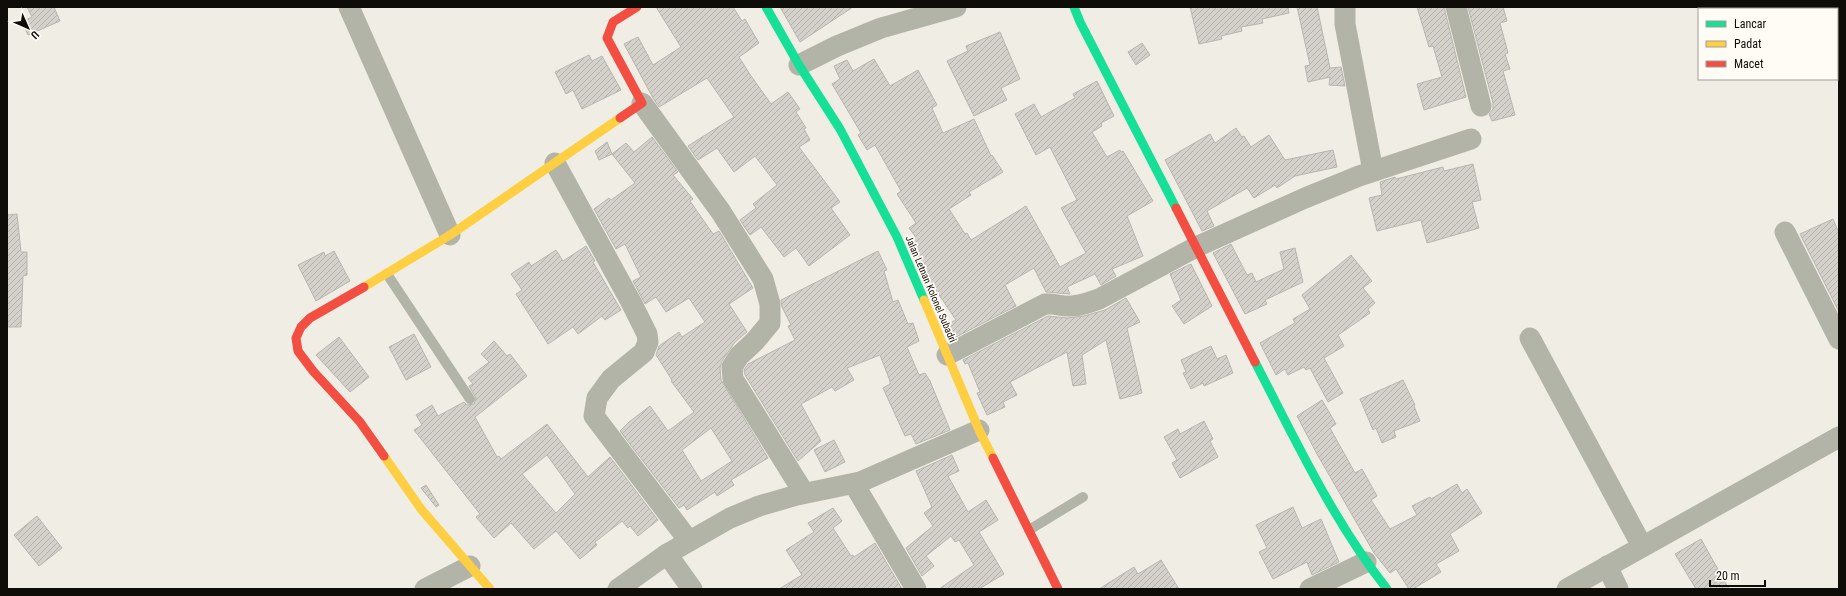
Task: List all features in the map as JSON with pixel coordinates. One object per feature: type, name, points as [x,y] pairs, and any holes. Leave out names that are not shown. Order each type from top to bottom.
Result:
[{"type":"street","points":[[349,7],[450,235]]},
{"type":"street","points":[[637,7],[613,22],[608,38],[642,103],[721,212],[763,280],[770,304],[770,323],[755,341],[739,356],[732,366],[733,379],[804,493]]},
{"type":"street","name":"Jalan Letnan Kolonel Subadri","points":[[766,7],[799,65],[840,129],[897,238],[979,430],[1058,589]]},
{"type":"street","points":[[799,65],[837,46],[880,28],[956,7]]},
{"type":"street","points":[[1074,7],[1080,22],[1306,460],[1366,562],[1387,589]]},
{"type":"street","points":[[1345,7],[1345,24],[1373,171]]},
{"type":"street","points":[[1456,7],[1481,106]]},
{"type":"street","points":[[490,589],[421,509],[360,422],[298,351],[296,338],[301,327],[310,318],[333,306],[450,235],[642,103]]},
{"type":"street","points":[[947,355],[1045,304],[1052,303],[1070,306],[1082,305],[1099,299],[1196,247],[1304,198],[1373,171],[1471,139]]},
{"type":"street","points":[[555,163],[647,334],[648,342],[644,352],[611,379],[597,398],[594,416],[688,541]]},
{"type":"street","points":[[1784,232],[1839,339]]},
{"type":"street","points":[[1530,338],[1642,546]]},
{"type":"street","points":[[618,589],[688,541],[730,518],[759,506],[804,493],[854,484],[979,430]]},
{"type":"street","points":[[1567,589],[1839,437]]},
{"type":"street","points":[[854,484],[916,589]]},
{"type":"street","points":[[668,554],[692,589]]},
{"type":"street","points":[[1310,589],[1366,562]]},
{"type":"street","points":[[425,589],[470,566]]},
{"type":"street","points":[[1607,566],[1618,589]]},
{"type":"lane","points":[[386,274],[470,399]]},
{"type":"lane","points":[[1029,530],[1083,498]]},
{"type":"building","points":[[27,7],[54,7],[60,21],[28,35],[22,22],[32,17]]},
{"type":"building","points":[[656,7],[733,7],[742,21],[745,19],[759,43],[739,57],[749,73],[771,104],[788,92],[800,109],[796,112],[806,128],[804,129],[810,140],[799,147],[840,202],[831,208],[850,235],[809,266],[796,248],[784,257],[761,227],[750,235],[740,220],[756,208],[753,204],[777,185],[755,156],[734,172],[717,148],[698,160],[688,146],[734,117],[707,78],[659,107],[653,98],[624,44],[638,37],[653,65],[681,47]]},
{"type":"building","points":[[780,7],[853,7],[800,42]]},
{"type":"building","points":[[1190,7],[1288,7],[1289,13],[1262,19],[1263,23],[1241,27],[1242,31],[1221,36],[1222,39],[1199,44]]},
{"type":"building","points":[[1297,7],[1317,7],[1330,68],[1341,67],[1345,86],[1329,85],[1330,77],[1308,82],[1305,66],[1310,65]]},
{"type":"building","points":[[1417,7],[1444,7],[1466,97],[1424,110],[1417,84],[1442,77],[1433,46],[1429,47]]},
{"type":"building","points":[[1468,7],[1503,7],[1507,21],[1500,23],[1508,53],[1505,54],[1510,69],[1503,71],[1515,115],[1492,121],[1489,114],[1493,109],[1493,103]]},
{"type":"building","points":[[1000,32],[1020,79],[1001,88],[1007,100],[974,116],[947,61],[968,51],[966,46]]},
{"type":"building","points":[[1142,43],[1150,55],[1136,65],[1128,52]]},
{"type":"building","points":[[589,55],[592,61],[602,56],[621,90],[582,109],[573,90],[566,94],[555,72]]},
{"type":"building","points":[[874,59],[890,86],[918,70],[937,105],[932,108],[943,133],[974,119],[991,156],[992,155],[1003,172],[969,192],[971,195],[949,209],[965,234],[967,233],[971,240],[1026,206],[1060,267],[1086,253],[1061,208],[1077,200],[1050,147],[1036,155],[1015,114],[1034,104],[1041,117],[1075,98],[1073,94],[1097,81],[1114,116],[1101,123],[1102,126],[1092,132],[1107,157],[1120,150],[1121,152],[1123,151],[1153,201],[1127,216],[1143,256],[1112,269],[1116,276],[1101,285],[1095,274],[1067,287],[1070,294],[1046,292],[1034,268],[1005,285],[1016,306],[954,338],[948,324],[956,320],[927,277],[911,239],[915,236],[909,228],[916,223],[897,194],[901,191],[875,145],[867,150],[858,135],[861,133],[832,84],[840,79],[834,66],[847,60],[853,71]]},
{"type":"building","points":[[1236,128],[1242,137],[1244,136],[1251,147],[1269,135],[1285,160],[1333,150],[1337,167],[1295,176],[1277,188],[1275,185],[1254,198],[1247,188],[1207,211],[1214,226],[1202,231],[1165,160],[1210,134],[1215,143]]},
{"type":"building","points":[[652,137],[678,172],[673,175],[693,199],[690,201],[713,234],[719,231],[753,288],[729,304],[747,332],[735,342],[722,361],[720,368],[721,380],[768,458],[731,480],[734,485],[717,496],[715,492],[687,510],[684,505],[679,508],[620,431],[650,406],[668,431],[694,412],[671,381],[672,380],[656,355],[659,346],[679,332],[682,337],[705,322],[689,298],[666,312],[656,297],[645,304],[633,281],[641,277],[625,244],[616,249],[594,209],[609,198],[611,200],[635,183],[612,154],[626,143],[634,152]],"holes":[[[711,428],[732,461],[701,481],[682,450]]]},
{"type":"building","points":[[607,142],[612,154],[599,160],[595,151]]},
{"type":"building","points":[[1473,164],[1481,200],[1472,202],[1479,228],[1427,243],[1421,220],[1377,231],[1369,198],[1382,195],[1380,182],[1395,177],[1396,179],[1443,167],[1444,171]]},
{"type":"building","points":[[17,214],[21,252],[27,252],[27,275],[23,276],[21,327],[7,327],[7,215]]},
{"type":"building","points":[[1833,219],[1839,233],[1839,312],[1800,234]]},
{"type":"building","points":[[1231,244],[1247,275],[1252,273],[1256,282],[1284,269],[1280,252],[1295,248],[1303,282],[1265,300],[1267,304],[1245,314],[1213,253]]},
{"type":"building","points":[[586,246],[595,261],[593,262],[621,310],[605,320],[602,316],[578,334],[573,327],[548,344],[516,294],[522,290],[511,274],[529,262],[531,266],[556,250],[563,261]]},
{"type":"building","points":[[334,251],[350,281],[316,301],[298,265],[324,252],[325,256]]},
{"type":"building","points":[[878,251],[887,270],[884,271],[893,302],[898,300],[908,324],[913,323],[919,341],[907,347],[919,375],[925,373],[930,381],[950,430],[916,444],[911,434],[905,436],[883,388],[890,384],[890,381],[880,355],[847,368],[854,380],[835,391],[832,387],[801,404],[821,441],[798,461],[745,375],[744,370],[748,364],[795,340],[788,326],[791,325],[782,307],[781,300]]},
{"type":"building","points":[[1351,255],[1372,281],[1363,288],[1375,303],[1368,309],[1370,313],[1338,335],[1344,346],[1324,358],[1343,393],[1328,402],[1310,368],[1306,370],[1304,367],[1288,375],[1285,369],[1276,375],[1260,343],[1295,323],[1293,319],[1310,309],[1302,295]]},
{"type":"building","points":[[1191,264],[1212,306],[1184,324],[1172,306],[1181,300],[1170,274]]},
{"type":"building","points":[[1126,298],[1140,322],[1127,328],[1142,393],[1120,399],[1106,340],[1082,355],[1086,384],[1073,386],[1067,352],[1010,382],[1017,395],[1003,402],[1005,407],[987,415],[977,393],[980,392],[968,363],[965,364],[963,360],[1048,316],[1067,318],[1084,316],[1105,310]]},
{"type":"building","points":[[414,334],[431,367],[406,380],[389,347]]},
{"type":"building","points":[[339,337],[369,377],[350,392],[316,355]]},
{"type":"building","points":[[494,341],[507,356],[510,354],[527,376],[475,417],[497,457],[499,456],[501,459],[547,424],[588,477],[610,457],[658,520],[638,536],[630,526],[628,528],[622,521],[595,542],[597,545],[580,559],[556,531],[534,549],[511,523],[494,538],[476,517],[480,514],[414,430],[422,425],[416,415],[432,405],[438,416],[464,402],[467,405],[474,404],[476,398],[469,386],[473,384],[468,378],[489,362],[481,354]],"holes":[[[547,455],[575,494],[556,513],[522,474]]]},
{"type":"building","points":[[1211,346],[1217,359],[1226,355],[1233,373],[1204,386],[1203,383],[1191,389],[1183,373],[1186,372],[1181,360]]},
{"type":"building","points":[[1403,380],[1415,405],[1414,406],[1420,421],[1394,431],[1396,437],[1382,443],[1376,428],[1373,430],[1360,399]]},
{"type":"building","points":[[1322,400],[1336,424],[1330,428],[1355,473],[1362,469],[1377,496],[1371,500],[1390,529],[1417,515],[1412,506],[1430,497],[1431,499],[1457,484],[1462,493],[1467,489],[1482,513],[1450,534],[1459,551],[1436,564],[1441,572],[1413,589],[1409,589],[1396,569],[1390,573],[1374,553],[1297,416]]},
{"type":"building","points":[[1204,421],[1213,439],[1210,441],[1218,457],[1180,478],[1172,463],[1177,460],[1164,437],[1178,429],[1180,434]]},
{"type":"building","points":[[834,440],[845,462],[825,472],[814,450]]},
{"type":"building","points":[[952,455],[959,471],[948,476],[968,512],[986,500],[998,520],[979,532],[1004,574],[979,589],[939,589],[974,565],[959,540],[955,542],[951,536],[926,556],[934,566],[922,576],[906,548],[933,526],[924,513],[932,507],[916,471]]},
{"type":"building","points":[[426,485],[439,505],[436,507],[421,488]]},
{"type":"building","points":[[1293,507],[1302,528],[1321,519],[1339,562],[1312,575],[1307,562],[1273,579],[1259,552],[1267,548],[1256,525]]},
{"type":"building","points":[[833,508],[842,521],[833,528],[851,556],[853,555],[854,557],[875,543],[902,589],[779,589],[802,575],[786,550],[814,532],[808,523]]},
{"type":"building","points":[[37,516],[62,548],[39,566],[14,535]]},
{"type":"building","points":[[1701,539],[1729,589],[1696,589],[1675,554]]},
{"type":"building","points":[[1161,560],[1179,589],[1099,589],[1134,567],[1138,574]]},
{"type":"traffic: fast","points":[[766,7],[799,65],[840,129],[897,237],[924,300]]},
{"type":"traffic: fast","points":[[1074,7],[1080,22],[1176,208]]},
{"type":"traffic: fast","points":[[1255,362],[1300,450],[1332,508],[1367,563],[1387,589]]},
{"type":"traffic: slow","points":[[364,287],[450,235],[620,118]]},
{"type":"traffic: slow","points":[[924,300],[979,430],[993,458]]},
{"type":"traffic: slow","points":[[384,456],[421,509],[490,589]]},
{"type":"traffic: jam","points":[[620,118],[642,103],[607,38],[613,22],[637,7]]},
{"type":"traffic: jam","points":[[1176,208],[1255,362]]},
{"type":"traffic: jam","points":[[364,287],[310,318],[301,327],[296,338],[298,351],[313,371],[360,422],[384,456]]},
{"type":"traffic: jam","points":[[993,458],[1058,589]]}]
